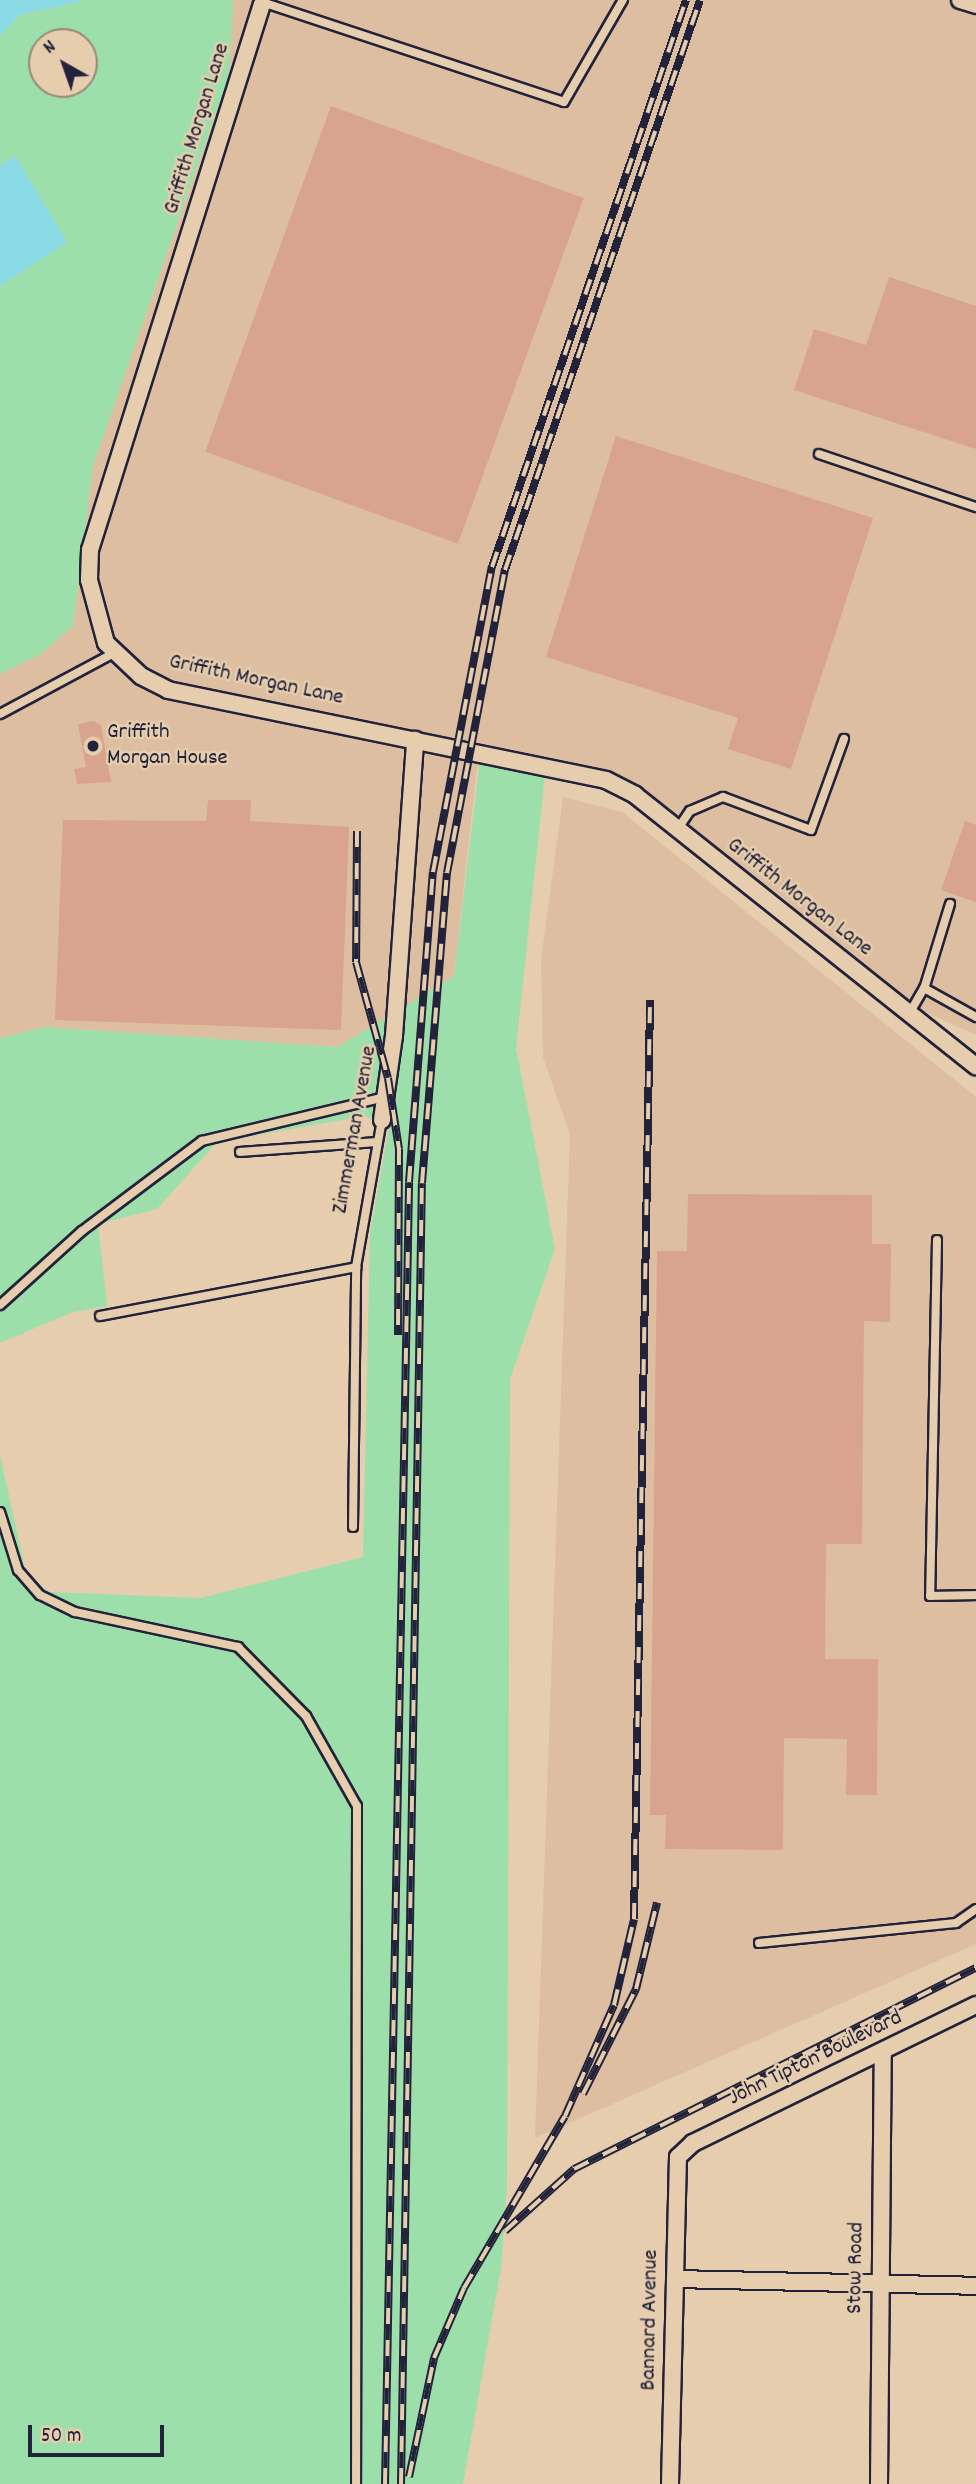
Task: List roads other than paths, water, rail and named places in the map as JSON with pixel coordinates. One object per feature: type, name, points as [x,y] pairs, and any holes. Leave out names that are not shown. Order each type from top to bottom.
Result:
[{"type":"street","points":[[960,0],[976,5]]},
{"type":"street","name":"Griffith Morgan Lane","points":[[262,2],[90,550],[96,618],[114,653],[168,690],[607,780],[677,830],[976,1066]]},
{"type":"street","name":"Zimmerman Avenue","points":[[382,1119],[415,740]]},
{"type":"street","name":"John Tipton Boulevard","points":[[678,2157],[693,2143],[883,2053],[976,2005]]},
{"type":"street","name":"Stow Road","points":[[879,2484],[883,2053]]},
{"type":"street","name":"Bannard Avenue","points":[[670,2484],[678,2157]]},
{"type":"street","points":[[675,2279],[976,2286]]},
{"type":"lane","points":[[262,2],[564,102],[623,0]]},
{"type":"lane","points":[[819,454],[976,507]]},
{"type":"lane","points":[[0,714],[114,653]]},
{"type":"lane","points":[[677,830],[691,811],[723,797],[811,830],[844,739]]},
{"type":"lane","points":[[909,1014],[924,989],[950,904]]},
{"type":"lane","points":[[924,989],[976,1017]]},
{"type":"lane","points":[[0,1305],[82,1231],[202,1140],[385,1097]]},
{"type":"lane","name":"Zimmerman Avenue","points":[[353,1527],[356,1267],[382,1119]]},
{"type":"lane","points":[[240,1152],[377,1142]]},
{"type":"lane","points":[[937,1240],[930,1596],[976,1595]]},
{"type":"lane","points":[[100,1316],[356,1267]]},
{"type":"lane","points":[[0,1512],[18,1570],[40,1595],[75,1612],[238,1647],[306,1716],[357,1806],[356,2484]]},
{"type":"lane","points":[[759,1943],[956,1923],[976,1909]]},
{"type":"water","points":[[0,0],[86,0],[19,15],[0,36]]},
{"type":"water","points":[[15,156],[67,242],[0,286],[0,165]]},
{"type":"railway","points":[[385,2484],[409,1182],[433,872],[492,567],[686,0]]},
{"type":"railway","points":[[401,2484],[422,1183],[447,873],[505,570],[700,0]]},
{"type":"railway","points":[[357,831],[356,962],[388,1078],[399,1149],[398,1335]]},
{"type":"railway","points":[[409,2477],[434,2358],[464,2288],[565,2116],[614,2005],[634,1919],[650,1000]]},
{"type":"railway","points":[[583,2094],[636,1989],[657,1903]]},
{"type":"railway","points":[[505,2231],[574,2169],[976,1968]]},
{"type":"place","name":"Griffith Morgan House","points":[[93,746]]}]
